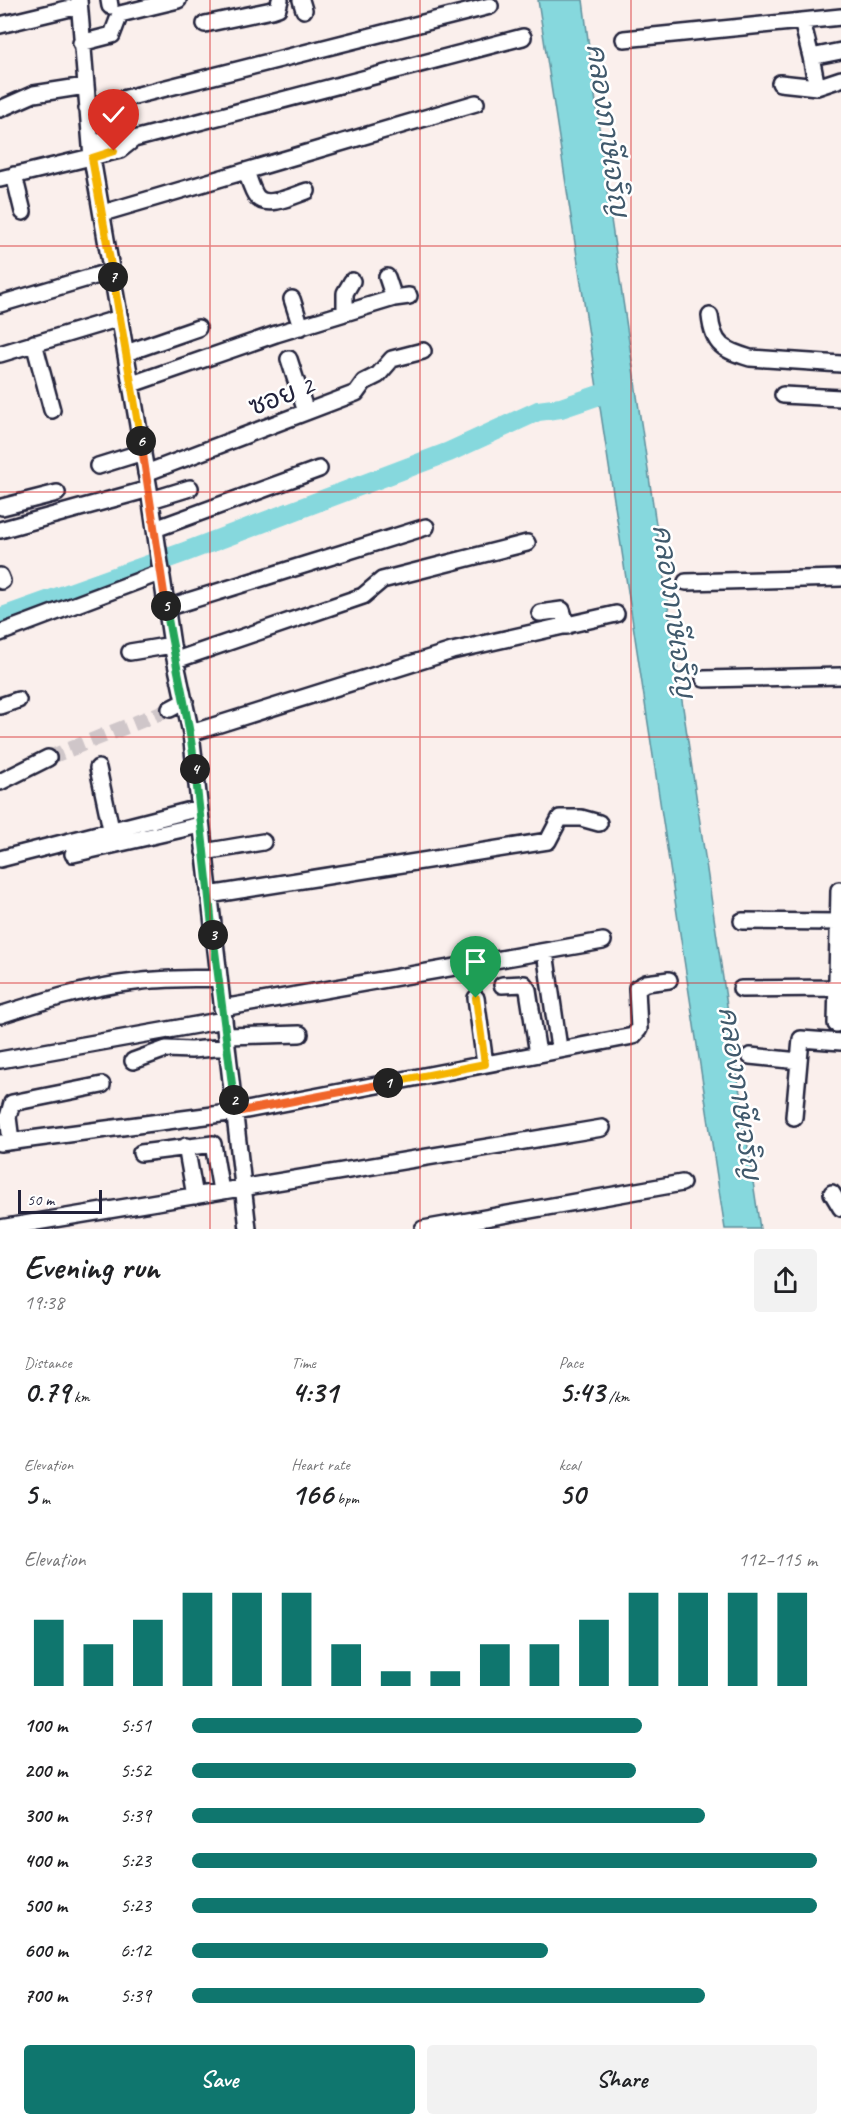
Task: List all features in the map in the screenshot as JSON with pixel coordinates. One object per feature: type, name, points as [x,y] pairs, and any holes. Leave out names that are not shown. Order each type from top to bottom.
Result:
[{"type":"street","points":[[81,43],[112,35],[120,14],[178,0]]},
{"type":"street","points":[[205,24],[272,10],[278,8],[280,0]]},
{"type":"street","points":[[0,25],[79,3],[91,151],[132,384],[166,608],[191,733],[248,1229]]},
{"type":"street","points":[[87,108],[490,6]]},
{"type":"street","points":[[624,39],[841,17]]},
{"type":"street","points":[[802,21],[817,87]]},
{"type":"street","points":[[22,212],[7,177],[91,151],[118,137],[134,139],[523,37]]},
{"type":"street","points":[[811,57],[841,51]]},
{"type":"street","points":[[780,83],[817,87],[841,78]]},
{"type":"street","points":[[0,109],[34,94],[85,86]]},
{"type":"street","points":[[103,213],[476,103]]},
{"type":"street","points":[[246,171],[256,196],[262,201],[273,201],[307,192]]},
{"type":"street","points":[[0,304],[112,272]]},
{"type":"street","points":[[132,384],[301,327],[401,297],[387,277]]},
{"type":"street","points":[[345,313],[345,293],[352,281]]},
{"type":"street","points":[[292,298],[301,327]]},
{"type":"street","points":[[710,316],[716,340],[723,348],[736,353],[750,358],[841,364]]},
{"type":"street","points":[[0,354],[120,318]]},
{"type":"street","points":[[126,352],[198,328]]},
{"type":"street","points":[[34,343],[52,410]]},
{"type":"street","name":"ซอย 2","points":[[146,473],[356,393],[364,382],[378,375],[392,359],[423,351]]},
{"type":"street","points":[[289,359],[306,412]]},
{"type":"street","points":[[783,394],[841,398]]},
{"type":"street","points":[[98,466],[142,452]]},
{"type":"street","points":[[155,529],[320,470]]},
{"type":"street","points":[[57,493],[1,502],[3,529],[190,488]]},
{"type":"street","points":[[166,608],[426,527]]},
{"type":"street","points":[[130,652],[174,653],[363,596],[382,580],[527,543]]},
{"type":"street","points":[[0,633],[160,566]]},
{"type":"street","points":[[686,582],[841,578]]},
{"type":"street","points":[[540,613],[562,610],[567,626]]},
{"type":"street","points":[[191,733],[452,651],[616,614]]},
{"type":"street","points":[[704,679],[841,676]]},
{"type":"street","points":[[0,706],[18,700]]},
{"type":"street","points":[[170,709],[186,701]]},
{"type":"street","points":[[0,782],[48,758]]},
{"type":"street","points":[[98,768],[111,829]]},
{"type":"street","points":[[0,859],[199,808]]},
{"type":"street","points":[[209,895],[548,841],[560,818],[580,818],[599,823]]},
{"type":"street","points":[[73,855],[200,825]]},
{"type":"street","points":[[204,852],[263,842]]},
{"type":"street","points":[[836,1024],[839,890]]},
{"type":"street","points":[[742,921],[838,922]]},
{"type":"street","points":[[0,1060],[223,1014],[603,941]]},
{"type":"street","points":[[546,952],[558,1041]]},
{"type":"street","points":[[0,1015],[59,996],[105,986],[137,981],[218,978]]},
{"type":"street","points":[[102,1085],[12,1103],[8,1117],[6,1142],[236,1112],[633,1036],[639,1029],[637,988],[646,983],[669,980]]},
{"type":"street","points":[[502,985],[519,983],[524,984],[528,990],[538,1054]]},
{"type":"street","points":[[741,988],[837,988]]},
{"type":"street","points":[[476,998],[485,1064]]},
{"type":"street","points":[[133,1061],[166,1048],[191,1050],[227,1042],[300,1034]]},
{"type":"street","points":[[794,1117],[801,1039],[841,1042]]},
{"type":"street","points":[[750,1056],[799,1061]]},
{"type":"street","points":[[0,1228],[602,1128]]},
{"type":"street","points":[[141,1153],[213,1144],[221,1191]]},
{"type":"street","points":[[186,1146],[195,1196]]},
{"type":"street","points":[[423,1229],[682,1183]]},
{"type":"street","points":[[832,1193],[841,1208]]},
{"type":"water","points":[[538,0],[583,0],[609,206],[760,1229],[725,1229]]},
{"type":"waterway","points":[[0,618],[185,552],[449,452],[538,411],[561,408],[617,389]]},
{"type":"tunnel","points":[[48,758],[170,709]]},
{"type":"route","points":[[114,151],[92,158],[132,384],[172,645],[186,701],[191,733],[218,978],[236,1112],[485,1064],[476,998]]},
{"type":"water label","name":"คลองภาษีเจริญ","points":[[608,130]]},
{"type":"water label","name":"คลองภาษีเจริญ","points":[[674,611]]},
{"type":"water label","name":"คลองภาษีเจริญ","points":[[740,1093]]}]
